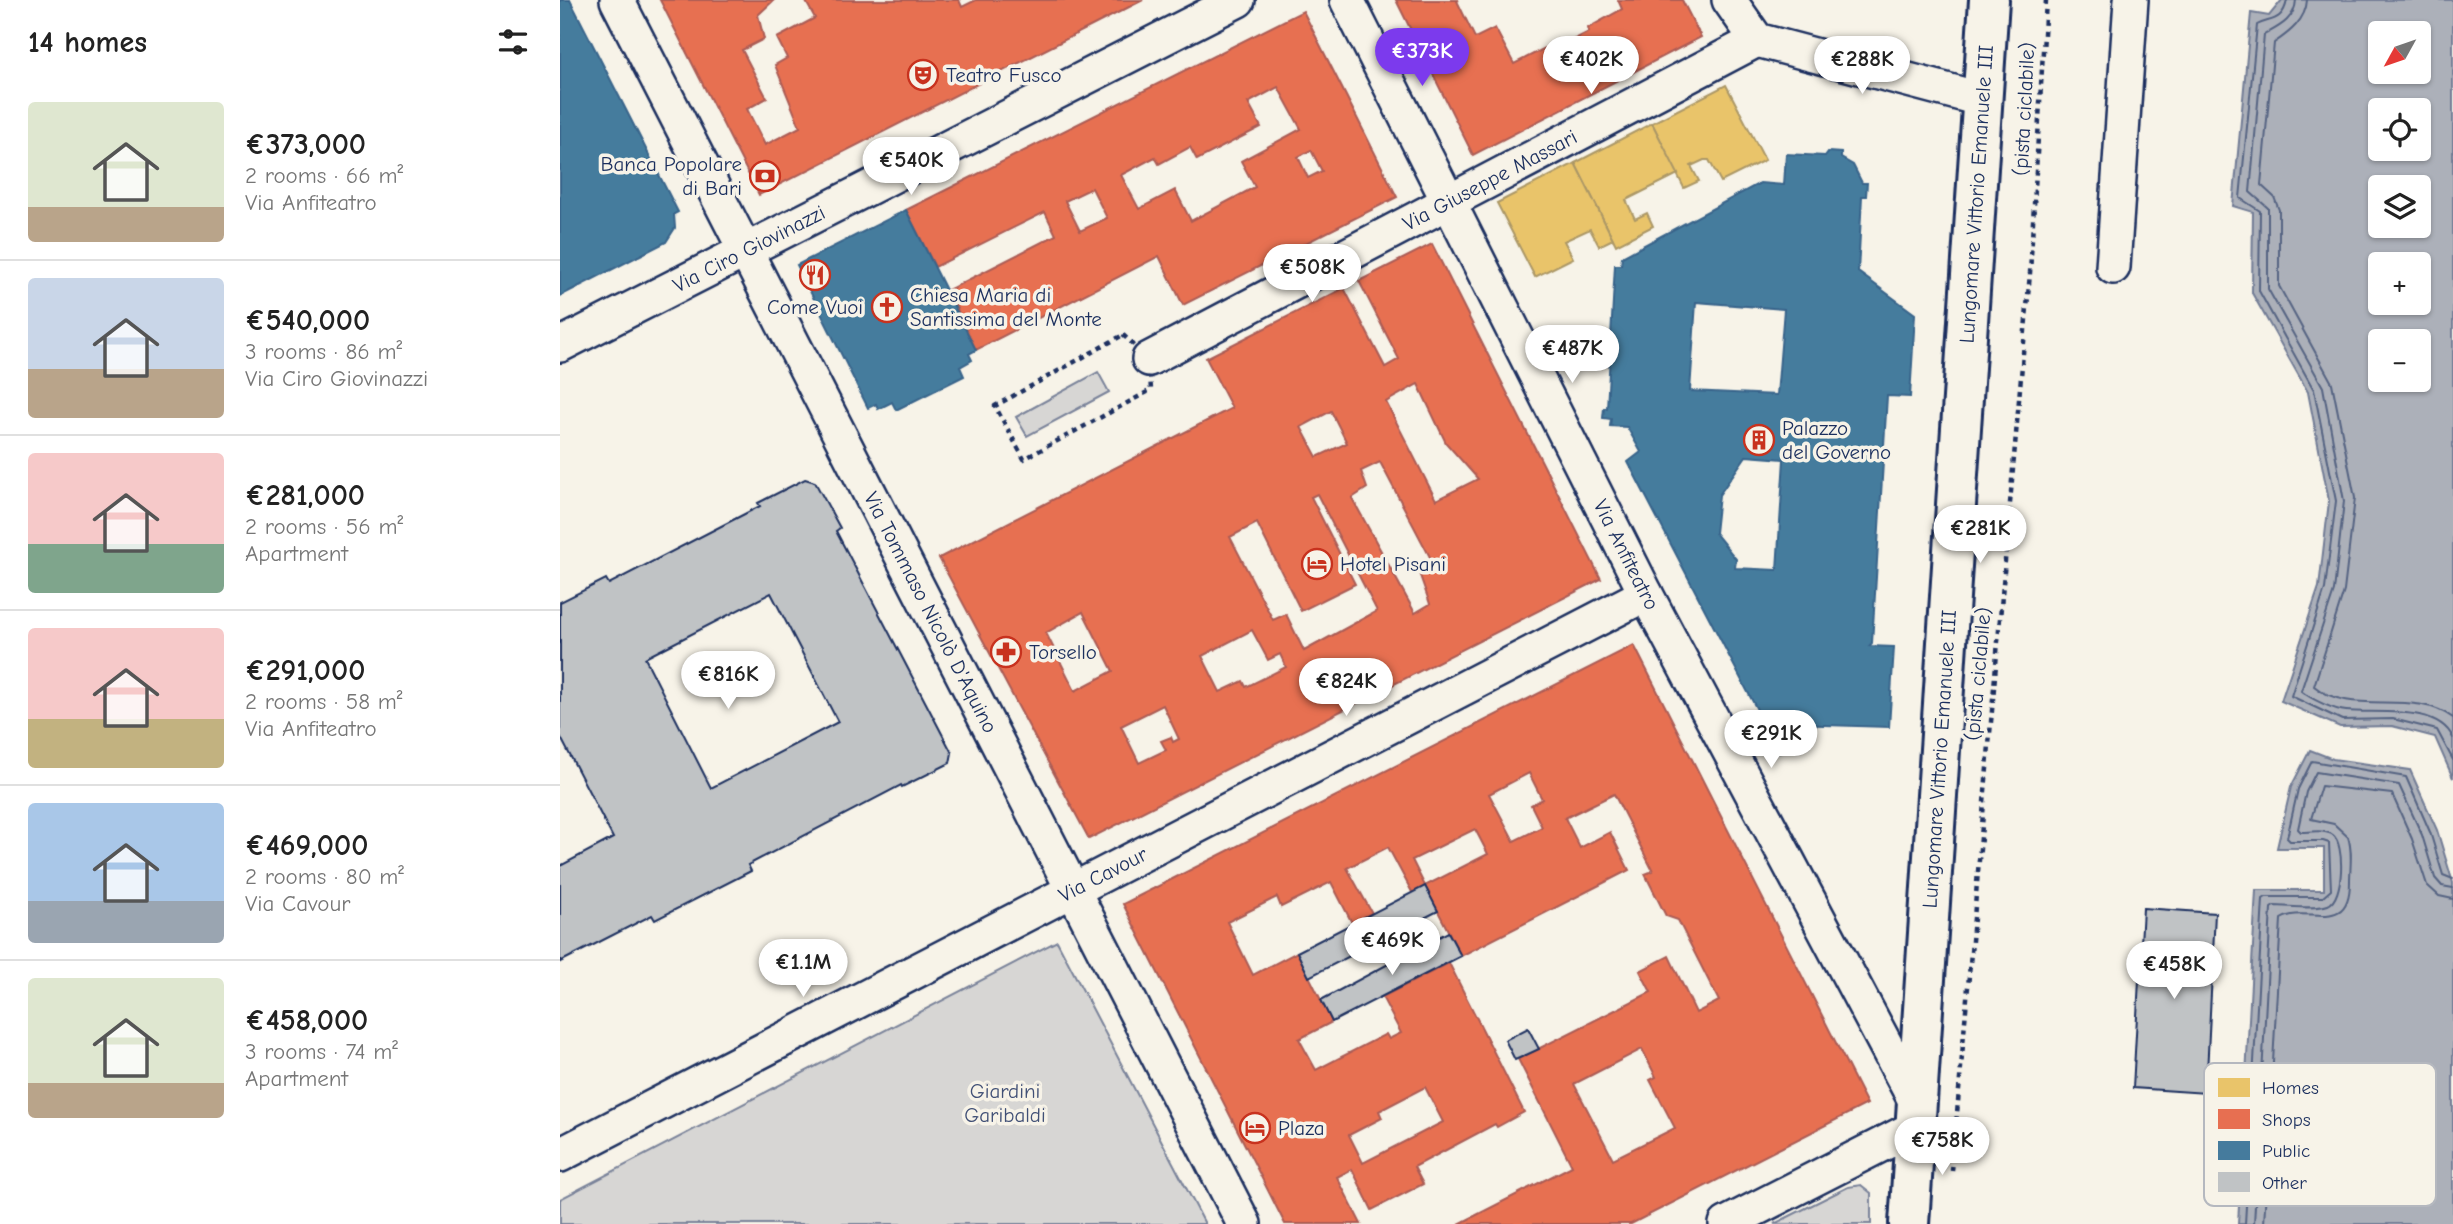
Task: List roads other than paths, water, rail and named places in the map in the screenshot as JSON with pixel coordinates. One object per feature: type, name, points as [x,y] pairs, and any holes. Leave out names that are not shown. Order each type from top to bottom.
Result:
[{"type":"main road","name":"Lungomare Vittorio Emanuele III","points":[[1909,1224],[1980,99],[1989,0]]},
{"type":"street","name":"Via Tommaso Nicolò D'Aquino","points":[[617,0],[1071,891],[1244,1224]]},
{"type":"street","name":"Via Ciro Giovinazzi","points":[[560,345],[1238,0]]},
{"type":"street","name":"Via Anfiteatro","points":[[1347,0],[1646,594],[1917,1115]]},
{"type":"street","points":[[1729,0],[1757,40],[1980,99]]},
{"type":"street","points":[[2113,267],[2131,0]]},
{"type":"street","name":"Via Giuseppe Massari","points":[[1149,359],[1757,40]]},
{"type":"street","name":"Via Cavour","points":[[560,1155],[1646,594]]},
{"type":"street","points":[[1726,1224],[1917,1115]]},
{"type":"water","points":[[2282,0],[2453,0],[2453,778],[2435,737],[2392,726],[2340,727],[2281,701],[2319,587],[2329,501],[2308,392],[2252,293],[2253,212],[2233,206],[2251,13],[2269,16]]},
{"type":"water","points":[[2310,750],[2333,759],[2410,770],[2437,830],[2453,883],[2453,1224],[2238,1224],[2239,1206],[2436,1206],[2436,1063],[2247,1063],[2256,890],[2324,890],[2324,848],[2277,848],[2291,787]]},
{"type":"place","name":"Teatro Fusco","points":[[923,75]]},
{"type":"place","name":"Banca Popolare di Bari","points":[[765,176]]},
{"type":"place","name":"Come Vuoi","points":[[815,275]]},
{"type":"place","name":"Chiesa Maria di Santissima del Monte","points":[[887,307]]},
{"type":"place","name":"Palazzo del Governo","points":[[1759,440]]},
{"type":"place","name":"Hotel Pisani","points":[[1317,564]]},
{"type":"place","name":"Torsello","points":[[1006,652]]},
{"type":"place","name":"Plaza","points":[[1255,1128]]},
{"type":"park label","name":"Giardini Garibaldi","points":[[1005,1103]]}]
